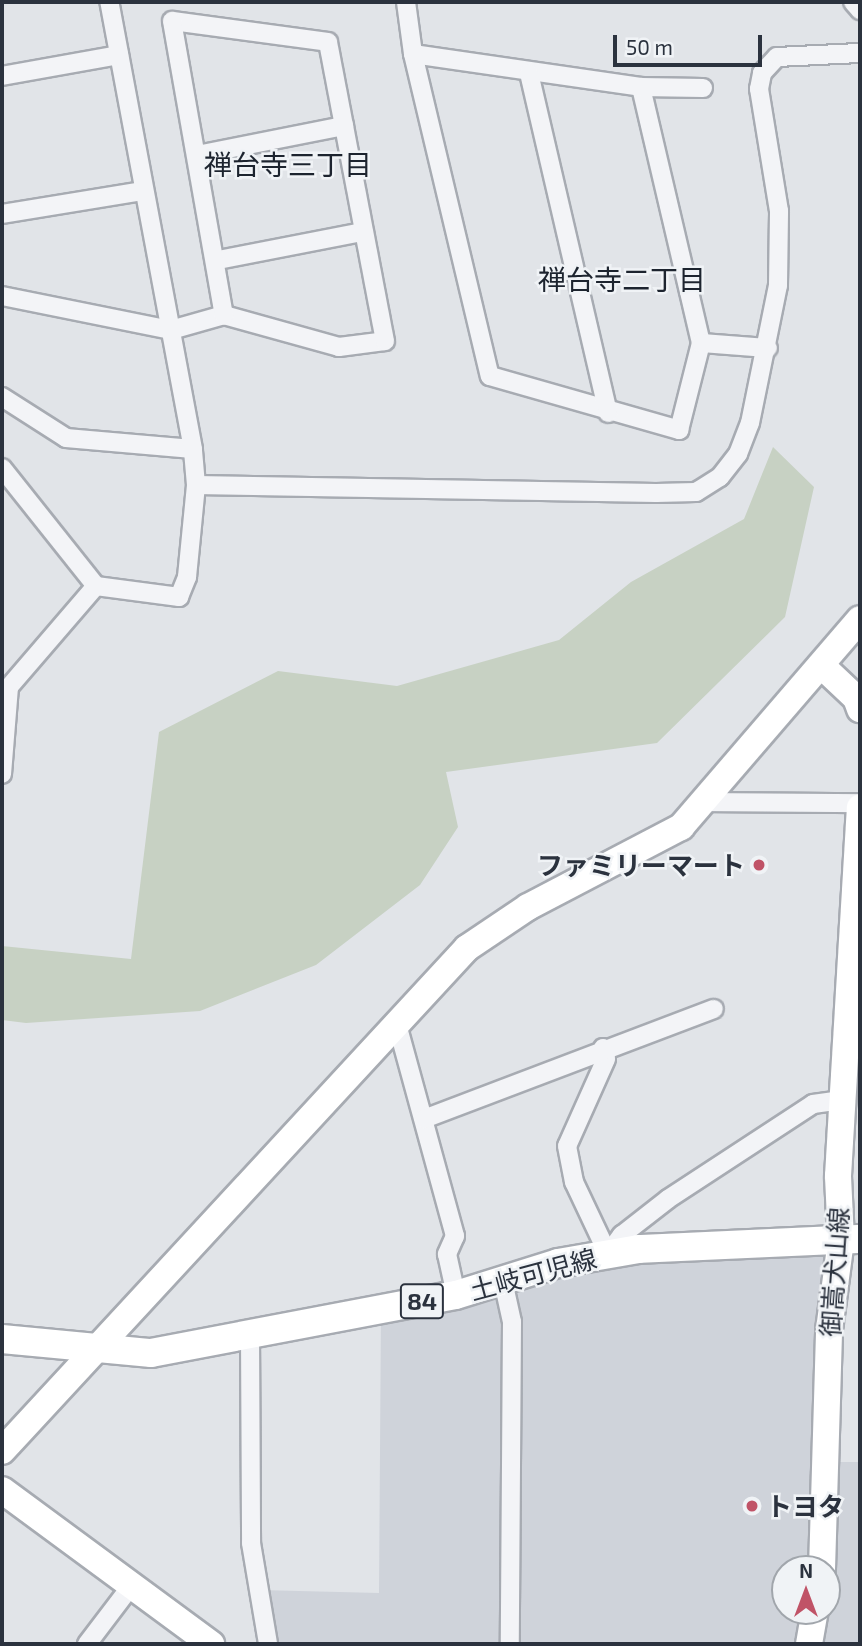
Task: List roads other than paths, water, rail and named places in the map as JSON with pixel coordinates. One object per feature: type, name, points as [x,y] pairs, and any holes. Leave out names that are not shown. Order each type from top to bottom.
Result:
[{"type":"main road","name":"土岐可児線","points":[[2,1339],[151,1353],[456,1295],[608,1254],[850,1240]]},
{"type":"street","points":[[2,468],[96,586],[179,597],[187,577],[196,485],[193,449],[142,191],[109,2]]},
{"type":"street","points":[[406,2],[413,54],[490,376],[608,413],[679,430],[701,343],[640,87]]},
{"type":"street","points":[[853,2],[860,10]]},
{"type":"street","points":[[2,296],[170,330],[224,315],[339,347],[385,341],[362,232],[328,42],[172,22],[218,260],[224,315]]},
{"type":"street","points":[[196,485],[696,492],[720,477],[738,454],[768,348],[781,243],[760,89],[762,73],[777,57],[860,53]]},
{"type":"street","points":[[413,54],[529,73],[640,87],[703,88]]},
{"type":"street","points":[[2,76],[119,55]]},
{"type":"street","points":[[529,73],[608,413]]},
{"type":"street","points":[[197,155],[344,126]]},
{"type":"street","points":[[2,214],[142,191]]},
{"type":"street","points":[[218,260],[362,232]]},
{"type":"street","points":[[701,343],[768,348]]},
{"type":"street","points":[[2,397],[66,438],[193,449]]},
{"type":"street","points":[[2,774],[9,687],[96,586]]},
{"type":"street","points":[[2,1451],[467,948],[528,908],[662,840],[707,802],[860,619]]},
{"type":"street","points":[[822,666],[856,698],[860,709]]},
{"type":"street","points":[[707,802],[860,806]]},
{"type":"street","name":"御嵩犬山線","points":[[822,1555],[829,1330],[850,1240],[842,1100],[860,806]]},
{"type":"street","points":[[424,1119],[603,1048],[714,1009]]},
{"type":"street","points":[[397,1024],[455,1236],[447,1254],[456,1295]]},
{"type":"street","points":[[603,1048],[606,1059],[567,1146],[574,1182],[608,1254],[622,1235],[668,1199],[813,1104],[842,1100]]},
{"type":"street","points":[[503,1281],[512,1322],[510,1644]]},
{"type":"street","points":[[250,1335],[251,1543],[268,1644]]},
{"type":"street","points":[[2,1490],[211,1644]]},
{"type":"street","points":[[88,1644],[131,1586]]},
{"type":"street","points":[[809,1644],[812,1625]]},
{"type":"place","name":"ファミリーマート","points":[[759,865]]},
{"type":"place","name":"トヨタ","points":[[752,1506]]},
{"type":"district","name":"禅台寺三丁目","points":[[288,164]]},
{"type":"district","name":"禅台寺二丁目","points":[[622,279]]}]
